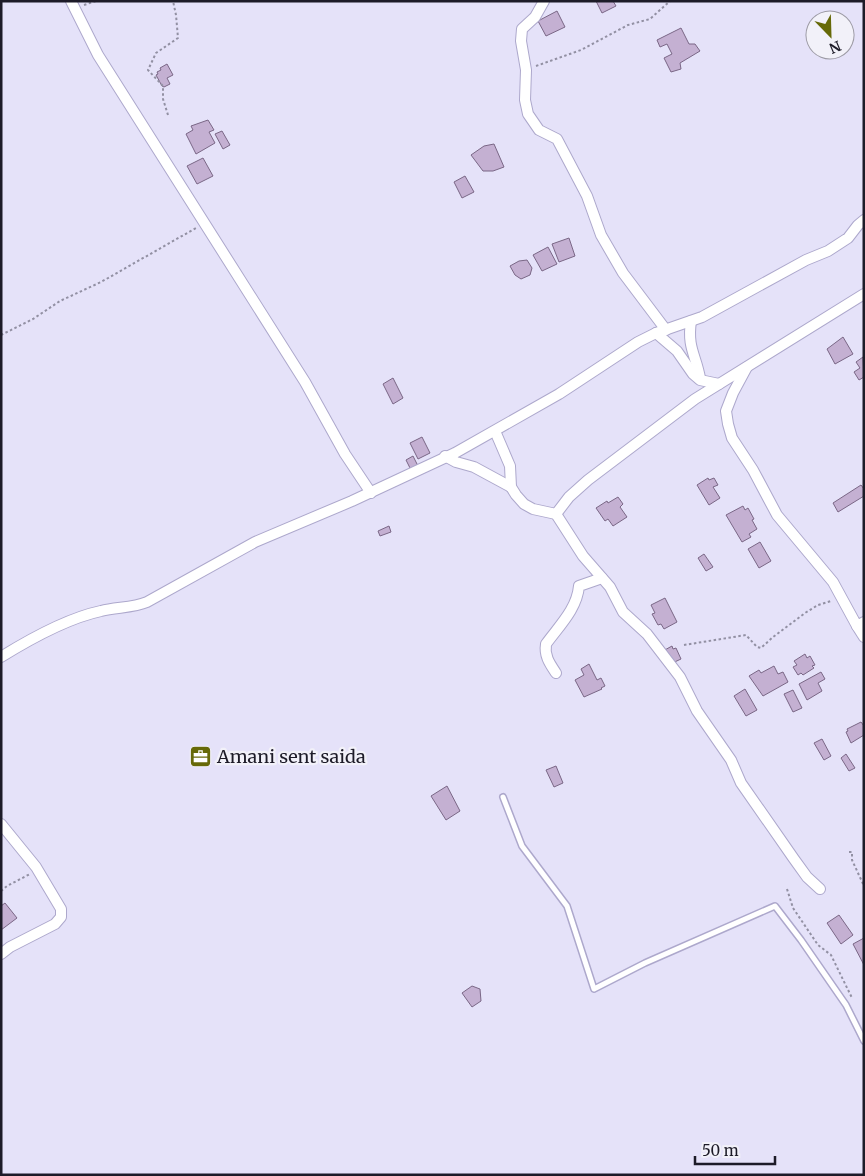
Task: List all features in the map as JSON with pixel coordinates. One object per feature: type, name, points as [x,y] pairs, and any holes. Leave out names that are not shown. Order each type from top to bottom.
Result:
[{"type":"street","points":[[71,1],[98,55],[305,382],[345,454],[371,492]]},
{"type":"street","points":[[544,1],[535,17],[522,29],[521,41],[526,70],[525,100],[528,114],[539,130],[557,139],[587,196],[601,234],[623,274],[660,332],[677,351],[693,374],[700,380],[719,384]]},
{"type":"street","points":[[1,657],[25,642],[91,614],[138,606],[147,602],[255,542],[455,453],[559,394],[638,342],[702,317],[806,260],[828,251],[848,238],[864,220]]},
{"type":"street","points":[[556,514],[569,497],[588,480],[694,399],[864,294]]},
{"type":"street","points":[[691,321],[690,344],[700,380]]},
{"type":"street","points":[[748,366],[726,411],[732,438],[753,470],[777,515],[832,582],[843,602],[860,624],[864,638]]},
{"type":"street","points":[[495,431],[510,466],[511,487]]},
{"type":"street","points":[[445,456],[456,462],[474,467],[511,487],[524,504],[533,509],[556,514],[583,556],[610,587],[626,615],[647,634],[680,677],[697,711],[731,760],[740,783],[802,871],[820,889]]},
{"type":"street","points":[[556,673],[546,656],[546,644],[572,609],[579,586],[602,578]]},
{"type":"street","points":[[1,824],[36,867],[61,909],[61,917],[55,924],[10,947],[1,954]]},
{"type":"lane","points":[[503,797],[522,846],[567,906],[594,989],[645,963],[776,906],[846,1005],[864,1041]]},
{"type":"path","points":[[168,116],[163,99],[163,86],[148,70],[156,53],[178,38],[173,1]]},
{"type":"path","points":[[526,70],[581,50],[628,25],[650,19],[670,1]]},
{"type":"path","points":[[1,335],[33,319],[60,301],[101,282],[204,224]]},
{"type":"path","points":[[684,645],[719,641],[746,635],[757,647],[761,648],[773,636],[818,605],[832,601],[843,602]]},
{"type":"path","points":[[849,852],[852,852],[852,860],[864,886]]},
{"type":"path","points":[[1,891],[32,873],[36,867]]},
{"type":"path","points":[[787,889],[793,908],[818,945],[831,955],[853,1000]]},
{"type":"building","points":[[596,1],[613,1],[616,6],[602,13]]},
{"type":"building","points":[[557,11],[565,27],[546,36],[538,21]]},
{"type":"building","points":[[681,28],[689,44],[695,44],[700,51],[680,63],[681,69],[671,72],[664,58],[672,54],[667,44],[660,47],[657,40]]},
{"type":"building","points":[[167,64],[173,75],[167,78],[170,84],[164,87],[156,75],[161,70],[160,68]]},
{"type":"building","points":[[208,120],[214,130],[209,132],[215,143],[196,154],[186,134],[193,130],[191,126]]},
{"type":"building","points":[[222,131],[230,145],[223,149],[215,134]]},
{"type":"building","points":[[494,144],[504,167],[493,171],[483,171],[471,155],[484,146]]},
{"type":"building","points":[[203,158],[213,176],[197,184],[187,166]]},
{"type":"building","points":[[465,176],[474,192],[462,198],[454,182]]},
{"type":"building","points":[[569,238],[575,256],[559,262],[552,244]]},
{"type":"building","points":[[548,247],[557,264],[542,271],[533,255]]},
{"type":"building","points":[[527,260],[532,268],[530,275],[521,279],[515,275],[510,266],[519,261]]},
{"type":"building","points":[[843,337],[853,354],[835,364],[827,349]]},
{"type":"building","points":[[863,357],[864,377],[859,380],[854,372],[860,368],[856,362]]},
{"type":"building","points":[[393,378],[403,398],[393,404],[383,384]]},
{"type":"building","points":[[422,437],[430,453],[418,459],[410,443]]},
{"type":"building","points":[[413,456],[420,470],[413,474],[406,460]]},
{"type":"building","points":[[708,478],[709,480],[714,478],[718,485],[713,487],[720,498],[709,505],[697,485]]},
{"type":"building","points":[[861,485],[864,489],[864,496],[838,512],[833,503]]},
{"type":"building","points":[[618,497],[623,504],[620,507],[627,517],[613,526],[608,519],[605,521],[596,508]]},
{"type":"building","points":[[743,506],[745,510],[748,508],[757,529],[749,534],[751,537],[742,542],[726,515]]},
{"type":"building","points":[[389,526],[391,532],[380,536],[378,531]]},
{"type":"building","points":[[760,542],[771,561],[759,568],[748,549]]},
{"type":"building","points":[[704,554],[713,567],[706,571],[698,558]]},
{"type":"building","points":[[665,598],[677,622],[664,629],[661,624],[658,625],[652,614],[655,613],[651,605]]},
{"type":"building","points":[[672,646],[673,649],[676,648],[681,659],[666,666],[663,651]]},
{"type":"building","points":[[805,654],[807,658],[810,656],[815,665],[812,666],[814,668],[803,675],[801,673],[798,675],[793,667],[797,665],[794,661]]},
{"type":"building","points":[[589,664],[597,680],[601,678],[605,686],[584,697],[575,680],[584,675],[581,669]]},
{"type":"building","points":[[774,666],[778,674],[783,672],[788,682],[763,696],[749,676],[759,670],[761,673]]},
{"type":"building","points":[[821,672],[825,679],[818,683],[822,691],[807,700],[799,684]]},
{"type":"building","points":[[745,689],[757,710],[746,716],[734,696]]},
{"type":"building","points":[[793,690],[802,708],[793,712],[784,694]]},
{"type":"building","points":[[861,722],[864,726],[864,735],[851,743],[846,732],[848,731],[847,729]]},
{"type":"building","points":[[822,739],[831,756],[824,760],[814,743]]},
{"type":"building","points":[[846,754],[855,768],[849,771],[841,758]]},
{"type":"building","points":[[556,766],[563,783],[554,787],[546,770]]},
{"type":"building","points":[[447,786],[460,811],[446,820],[431,796]]},
{"type":"building","points":[[5,903],[17,918],[1,930],[1,906]]},
{"type":"building","points":[[839,915],[853,935],[841,944],[827,923]]},
{"type":"building","points":[[864,938],[864,965],[853,944]]},
{"type":"building","points":[[472,986],[480,989],[481,1001],[472,1007],[462,993]]},
{"type":"place","name":"Amani sent saida","points":[[201,756]]}]
